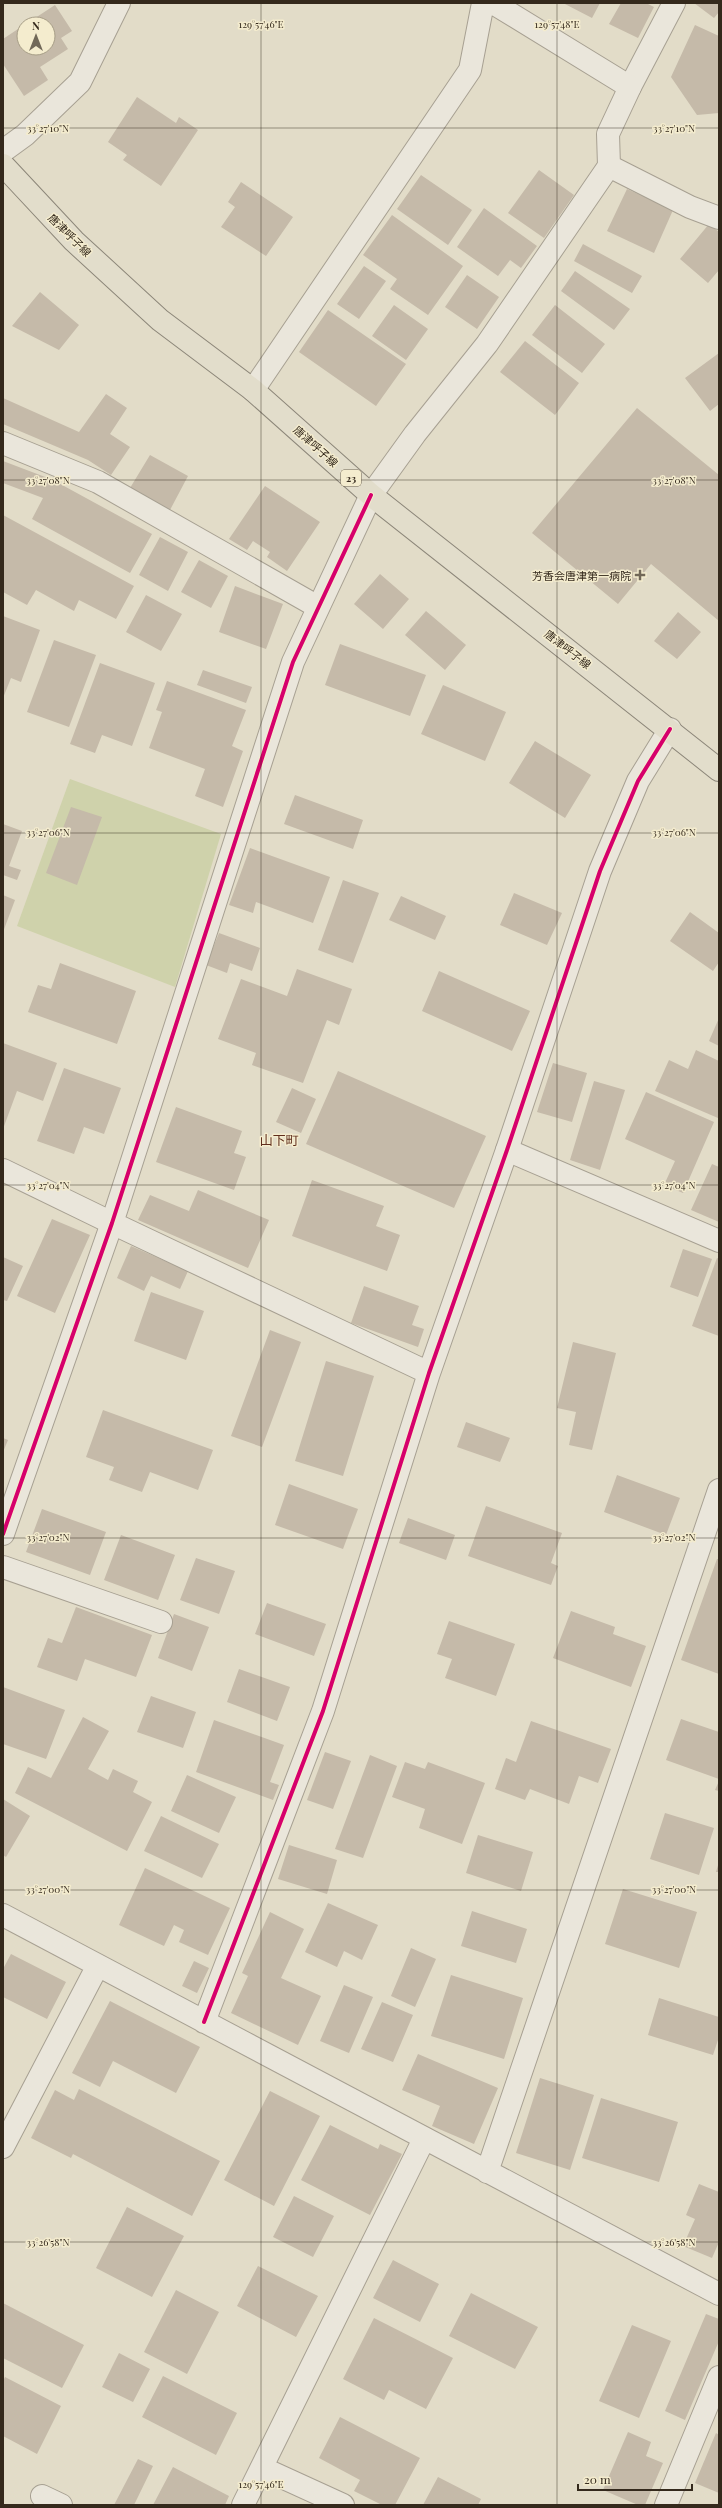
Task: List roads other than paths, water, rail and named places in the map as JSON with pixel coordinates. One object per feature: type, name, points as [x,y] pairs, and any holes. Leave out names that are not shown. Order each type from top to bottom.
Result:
[{"type":"main road","name":"唐津呼子線","points":[[3,165],[74,241],[160,320],[253,390],[371,495],[670,729],[719,770]]},
{"type":"street","points":[[3,151],[25,135],[80,82],[119,3]]},
{"type":"street","points":[[253,390],[470,70],[484,3]]},
{"type":"street","points":[[493,3],[630,87]]},
{"type":"street","points":[[3,1534],[112,1223],[293,662],[371,495],[415,434],[487,344],[609,166],[608,134],[630,87],[674,3]]},
{"type":"street","points":[[609,166],[690,206],[719,218]]},
{"type":"street","points":[[3,443],[98,482],[318,607]]},
{"type":"street","points":[[204,2022],[323,1711],[429,1373],[507,1150],[600,871],[638,781],[670,729]]},
{"type":"street","points":[[507,1150],[719,1241]]},
{"type":"street","points":[[3,1170],[429,1373]]},
{"type":"street","points":[[487,2172],[719,1490]]},
{"type":"street","points":[[3,1567],[161,1622]]},
{"type":"street","points":[[3,1915],[98,1967],[719,2294]]},
{"type":"street","points":[[3,2147],[98,1967]]},
{"type":"street","points":[[243,2505],[424,2138]]},
{"type":"street","points":[[666,2505],[719,2377]]},
{"type":"street","points":[[262,2468],[343,2505]]},
{"type":"place","name":"芳香会唐津第一病院","points":[[640,575]]},
{"type":"district","name":"山下町","points":[[279,1139]]}]
